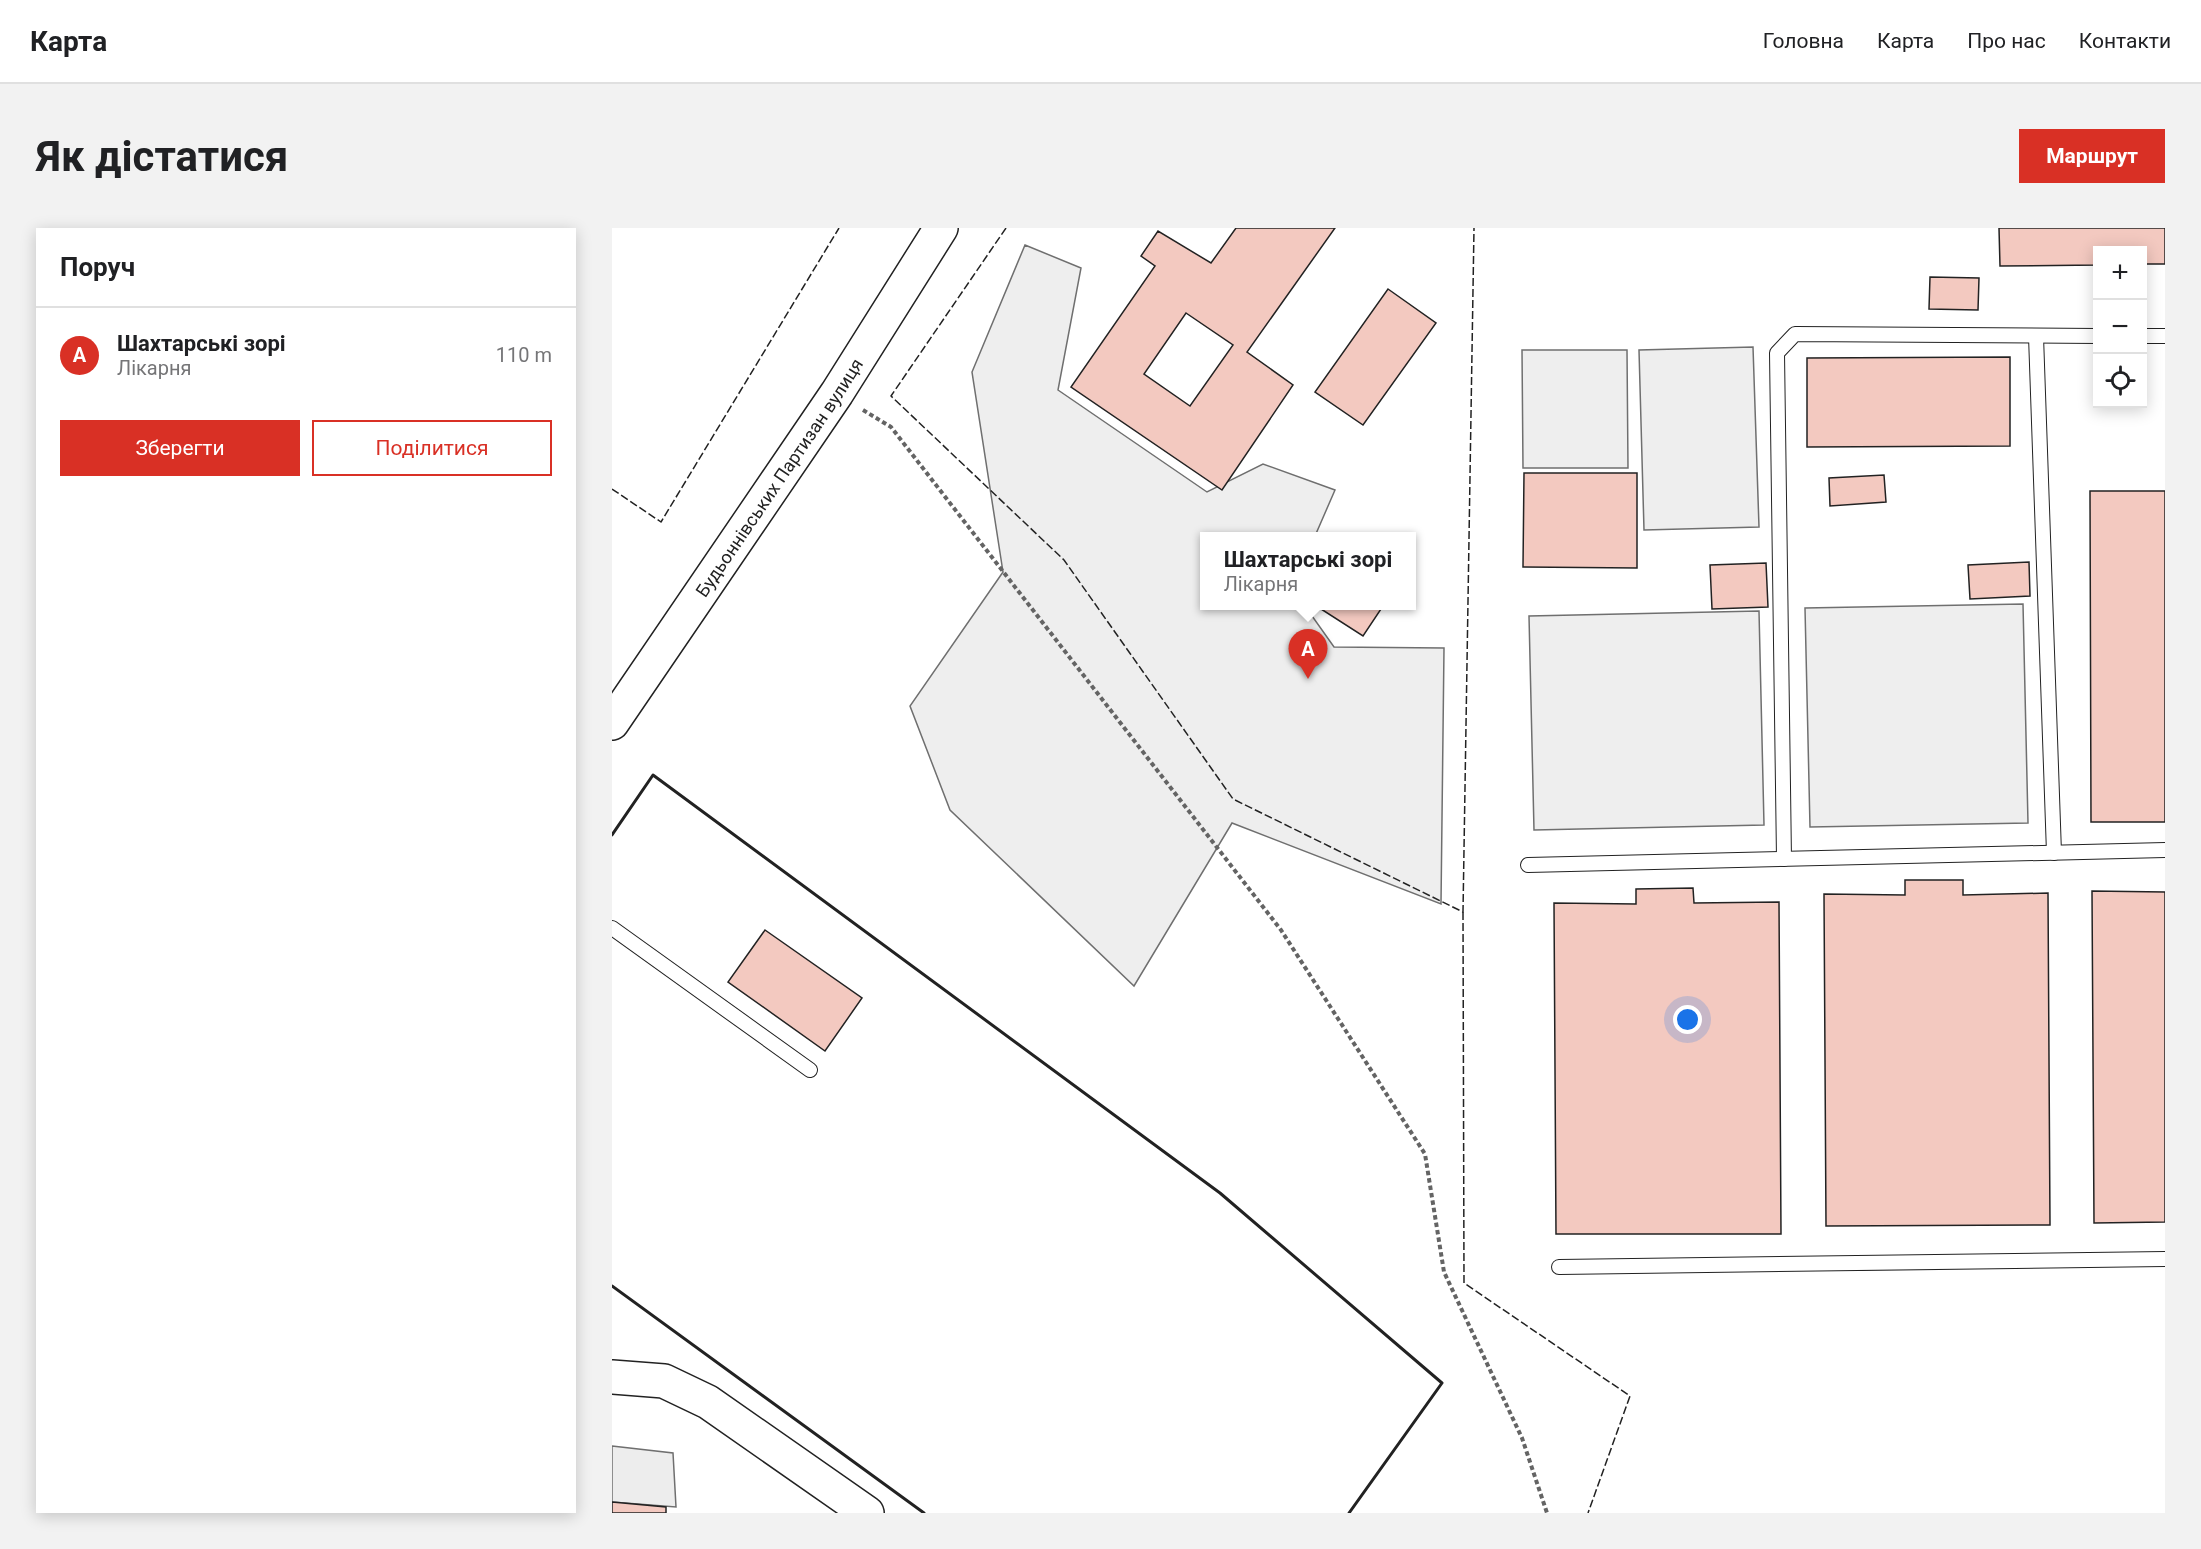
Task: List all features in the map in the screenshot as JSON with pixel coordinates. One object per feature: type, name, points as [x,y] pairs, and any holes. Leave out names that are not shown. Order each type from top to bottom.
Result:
[{"type":"main road","name":"Будьоннівських Партизан вулиця","points":[[612,723],[837,393],[941,228]]},
{"type":"main road","points":[[612,1377],[664,1381],[708,1402],[867,1513]]},
{"type":"lane","points":[[1784,859],[1777,353],[1795,334],[2093,336]]},
{"type":"lane","points":[[2036,336],[2054,853]]},
{"type":"lane","points":[[2147,336],[2165,336]]},
{"type":"lane","points":[[1528,865],[2165,850]]},
{"type":"lane","points":[[612,928],[810,1070]]},
{"type":"lane","points":[[1559,1267],[2165,1259]]},
{"type":"path","points":[[837,393],[891,427],[1281,930],[1419,1144],[1425,1154],[1444,1272],[1522,1438],[1547,1513]]},
{"type":"shaded area","points":[[1025,245],[1081,268],[1058,390],[1207,492],[1263,464],[1335,490],[1317,532],[1200,532],[1200,610],[1308,610],[1334,647],[1444,648],[1441,904],[1232,823],[1134,986],[950,810],[910,706],[1003,572],[972,372]]},
{"type":"shaded area","points":[[1753,347],[1759,527],[1644,530],[1639,350]]},
{"type":"shaded area","points":[[1522,350],[1627,350],[1628,468],[1523,468]]},
{"type":"shaded area","points":[[2023,604],[2028,823],[1810,827],[1805,608]]},
{"type":"shaded area","points":[[1759,611],[1764,825],[1534,830],[1529,616]]},
{"type":"shaded area","points":[[612,1446],[673,1453],[676,1507],[612,1502]]},
{"type":"building","points":[[1236,228],[1335,228],[1247,352],[1293,385],[1222,490],[1071,387],[1155,266],[1141,256],[1158,231],[1211,263]],"holes":[[[1186,313],[1233,345],[1190,406],[1144,374]]]},
{"type":"building","points":[[1999,228],[2165,228],[2165,264],[2147,264],[2147,246],[2093,246],[2093,265],[2000,266]]},
{"type":"building","points":[[1930,277],[1979,278],[1978,310],[1929,309]]},
{"type":"building","points":[[1388,289],[1436,323],[1363,425],[1315,392]]},
{"type":"building","points":[[2010,357],[2010,446],[1807,447],[1807,358]]},
{"type":"building","points":[[1524,473],[1637,473],[1637,568],[1523,567]]},
{"type":"building","points":[[1884,475],[1886,502],[1830,506],[1829,478]]},
{"type":"building","points":[[2090,491],[2165,491],[2165,822],[2091,822]]},
{"type":"building","points":[[2029,562],[2030,596],[1970,599],[1968,565]]},
{"type":"building","points":[[1766,563],[1768,607],[1712,609],[1710,565]]},
{"type":"building","points":[[1323,610],[1380,610],[1363,636]]},
{"type":"building","points":[[1905,880],[1963,880],[1963,895],[2048,893],[2050,1225],[1826,1226],[1824,894],[1905,895]]},
{"type":"building","points":[[1693,888],[1694,903],[1779,902],[1781,1234],[1556,1234],[1554,903],[1636,904],[1636,889]]},
{"type":"building","points":[[2092,891],[2165,892],[2165,1222],[2094,1223]]},
{"type":"building","points":[[765,930],[862,998],[825,1051],[728,982]]},
{"type":"building","points":[[612,1502],[666,1507],[666,1513],[612,1513]]},
{"type":"fence","points":[[612,489],[661,522],[839,228]]},
{"type":"fence","points":[[1006,228],[891,396],[1064,560],[1233,799],[1463,912],[1474,228]]},
{"type":"fence","points":[[1463,912],[1464,1283],[1630,1396],[1588,1513]]},
{"type":"wall","points":[[612,835],[653,775],[1220,1193],[1442,1383],[1349,1513]]},
{"type":"wall","points":[[612,1286],[924,1513]]},
{"type":"place","name":"Шахтарські зорі","points":[[1308,679]]}]
